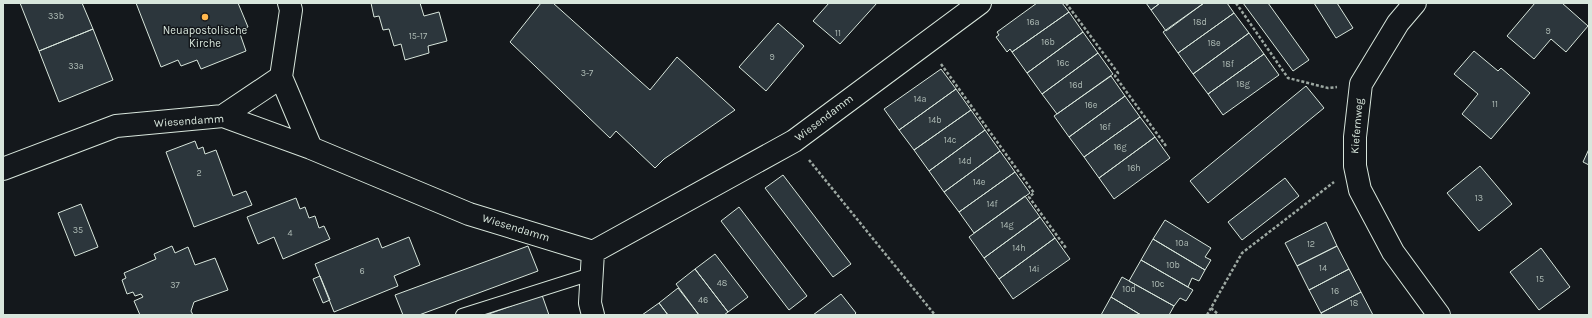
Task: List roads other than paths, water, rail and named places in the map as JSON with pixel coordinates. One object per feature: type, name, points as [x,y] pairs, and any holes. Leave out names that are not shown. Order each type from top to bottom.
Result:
[{"type":"street","points":[[289,3],[291,10],[281,77],[311,148]]},
{"type":"street","name":"Wiesendamm","points":[[3,169],[116,126],[223,116],[311,148],[469,214],[593,252],[794,141],[925,42],[980,3]]},
{"type":"street","name":"Kiefernweg","points":[[1415,3],[1398,23],[1361,84],[1355,136],[1355,166],[1360,190],[1393,252],[1439,315]]},
{"type":"street","points":[[223,116],[281,77]]},
{"type":"street","points":[[592,315],[590,304],[593,252]]},
{"type":"lane","points":[[462,315],[591,274]]},
{"type":"place","name":"Neuapostolische Kirche","points":[[205,17]]}]
